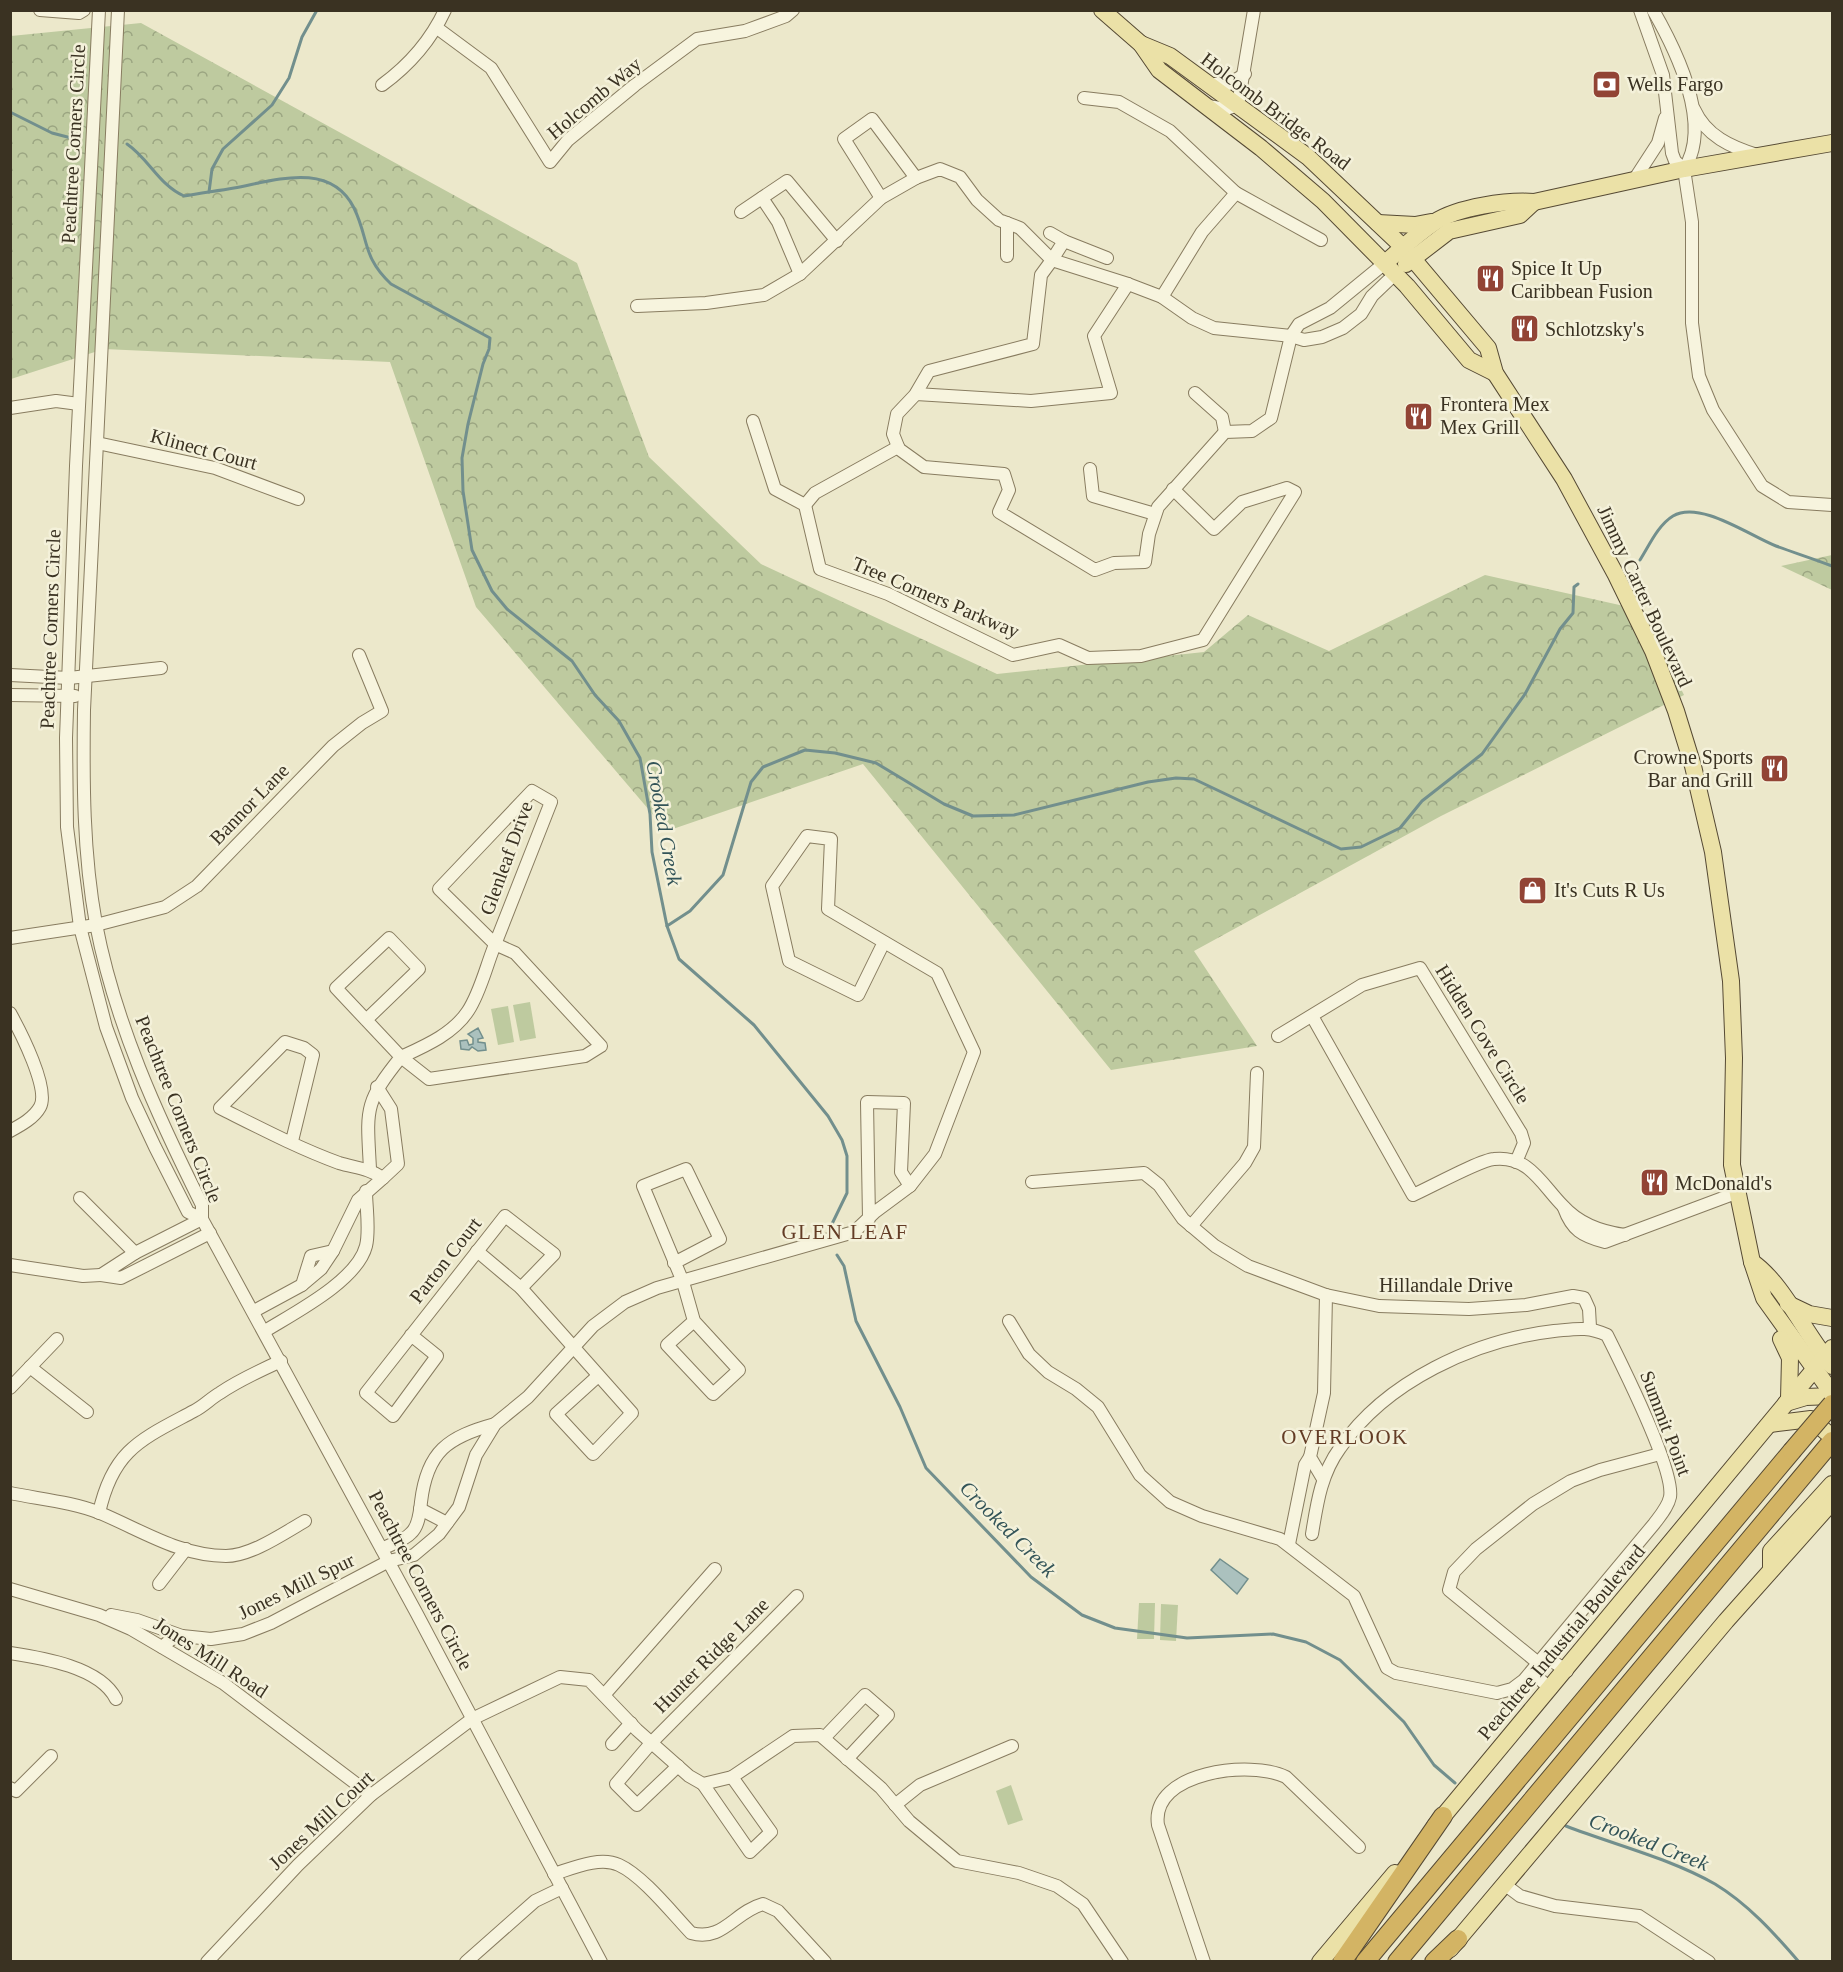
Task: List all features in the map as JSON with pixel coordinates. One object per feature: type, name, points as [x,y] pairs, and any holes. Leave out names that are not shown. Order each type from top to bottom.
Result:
[{"type":"highway","points":[[1365,1962],[1833,1404]]},
{"type":"highway","points":[[1397,1962],[1833,1439]]},
{"type":"highway","points":[[1342,1962],[1443,1816]]},
{"type":"highway","points":[[1434,1962],[1458,1940]]},
{"type":"main road","name":"Holcomb Bridge Road","points":[[1102,10],[1141,44],[1159,70],[1296,177],[1390,268],[1469,360],[1495,373]]},
{"type":"main road","name":"Holcomb Bridge Road","points":[[1141,44],[1170,56],[1308,157],[1408,253]]},
{"type":"main road","points":[[1378,223],[1414,225],[1437,221],[1459,212],[1487,206],[1517,201],[1534,202],[1684,169],[1833,143]]},
{"type":"main road","points":[[1408,253],[1449,231],[1520,215],[1534,202]]},
{"type":"main road","points":[[1390,268],[1408,253],[1437,221]]},
{"type":"main road","name":"Jimmy Carter Boulevard","points":[[1408,253],[1488,348],[1495,373],[1564,479],[1616,575],[1665,681],[1693,766],[1711,844],[1727,945],[1733,1027],[1732,1165],[1736,1194],[1752,1262],[1764,1298],[1824,1364]]},
{"type":"main road","points":[[1752,1262],[1750,1277],[1755,1298],[1790,1358],[1787,1401],[1806,1396],[1833,1395]]},
{"type":"main road","name":"Jimmy Carter Boulevard","points":[[1752,1262],[1763,1270],[1787,1303],[1824,1364],[1833,1395]]},
{"type":"main road","points":[[1787,1303],[1809,1314],[1833,1318]]},
{"type":"main road","name":"Peachtree Industrial Boulevard","points":[[1320,1962],[1567,1671],[1787,1401],[1824,1364]]},
{"type":"main road","points":[[1770,1424],[1811,1419],[1833,1439]]},
{"type":"main road","points":[[1771,1570],[1771,1551],[1833,1484]]},
{"type":"main road","points":[[1440,1962],[1503,1884],[1771,1570],[1833,1502]]},
{"type":"street","points":[[40,10],[79,13],[84,10]]},
{"type":"street","name":"Peachtree Corners Circle","points":[[99,10],[79,404],[68,696],[67,827],[80,927],[106,1027],[132,1098],[188,1212],[202,1219]]},
{"type":"street","name":"Peachtree Corners Circle","points":[[118,10],[84,696],[82,786],[87,858],[96,925],[137,1064],[170,1141],[202,1205],[202,1219],[266,1331],[601,1962]]},
{"type":"street","points":[[382,85],[402,70],[437,28],[445,10]]},
{"type":"street","name":"Holcomb Way","points":[[437,28],[491,68],[550,162],[568,140],[635,85],[697,39],[745,31],[786,16],[794,10]]},
{"type":"street","points":[[1206,105],[1226,110],[1238,105],[1254,10]]},
{"type":"street","points":[[1640,10],[1657,53],[1667,99],[1672,153],[1675,161],[1684,169]]},
{"type":"street","points":[[1653,10],[1674,48],[1700,122],[1708,131],[1738,150],[1758,156]]},
{"type":"street","points":[[1209,84],[1229,84],[1245,74]]},
{"type":"street","points":[[1689,93],[1693,149],[1684,169],[1692,222],[1692,323],[1699,376],[1713,410],[1762,486],[1788,502],[1833,505]]},
{"type":"street","points":[[1084,98],[1119,102],[1170,131],[1236,193],[1321,240]]},
{"type":"street","points":[[1634,180],[1659,143],[1664,128],[1667,99]]},
{"type":"street","points":[[881,198],[844,139],[872,119],[916,178]]},
{"type":"street","points":[[637,306],[706,303],[764,296],[800,274],[881,198],[916,178],[940,169],[960,177],[977,200],[1007,223],[1020,228],[1052,260],[1162,297],[1192,318],[1214,328],[1290,336],[1304,340],[1322,337],[1343,328],[1360,314],[1390,268]]},
{"type":"street","points":[[741,212],[788,181],[837,241]]},
{"type":"street","points":[[1162,297],[1202,232],[1236,193]]},
{"type":"street","points":[[762,198],[778,222],[800,274]]},
{"type":"street","points":[[1007,223],[1007,256]]},
{"type":"street","points":[[1050,233],[1107,258]]},
{"type":"street","points":[[1064,241],[1041,275],[1032,344],[929,371],[916,394],[897,414],[893,434],[898,447],[924,467],[1004,474],[1009,490],[999,512],[1095,570],[1114,563],[1145,562],[1155,514],[1173,489],[1225,432],[1252,431],[1271,418],[1290,336],[1299,324],[1330,308],[1390,268]]},
{"type":"street","points":[[916,394],[1031,401],[1111,393],[1094,336],[1128,284]]},
{"type":"street","points":[[1330,308],[1343,328]]},
{"type":"street","points":[[1195,393],[1222,417],[1225,432]]},
{"type":"street","points":[[10,408],[56,401],[79,404]]},
{"type":"street","points":[[753,421],[775,489],[805,505],[815,493],[898,447]]},
{"type":"street","name":"Klinect Court","points":[[97,443],[215,468],[298,499]]},
{"type":"street","points":[[1090,469],[1093,496],[1155,514]]},
{"type":"street","name":"Tree Corners Parkway","points":[[805,505],[820,569],[888,594],[1013,655],[1059,645],[1089,658],[1141,656],[1203,640],[1295,492],[1287,488],[1242,502],[1214,529],[1173,489]]},
{"type":"street","name":"Bannor Lane","points":[[10,938],[96,925],[165,907],[197,886],[333,746],[362,723],[382,711],[359,655]]},
{"type":"street","points":[[10,675],[69,678],[161,668]]},
{"type":"street","points":[[10,695],[84,696]]},
{"type":"street","name":"Glenleaf Drive","points":[[366,1020],[419,969],[389,938],[336,988],[366,1020],[401,1057],[429,1079],[585,1056],[602,1046],[515,953],[495,944],[439,889],[532,791],[551,802],[495,944],[468,1011],[436,1041],[401,1057],[377,1087],[367,1114],[370,1168]]},
{"type":"street","points":[[389,1561],[414,1555],[439,1534],[459,1507],[476,1455],[495,1424],[528,1397],[572,1347],[625,1302],[657,1288],[854,1232],[910,1186],[935,1154],[974,1052],[937,973],[828,909],[831,839],[807,836],[772,886],[789,961],[858,995],[884,942]]},
{"type":"street","name":"Hidden Cove Circle","points":[[1278,1036],[1362,986],[1420,968],[1521,1133],[1524,1143],[1516,1162]]},
{"type":"street","points":[[10,1013],[26,1044],[43,1097],[41,1107],[29,1120],[10,1131]]},
{"type":"street","points":[[1312,1016],[1413,1195],[1493,1159],[1516,1162],[1535,1171],[1564,1208],[1570,1225],[1585,1237],[1605,1242],[1736,1194]]},
{"type":"street","points":[[292,1141],[313,1055],[304,1048],[285,1042],[220,1108],[270,1133],[340,1163],[370,1168],[383,1178]]},
{"type":"street","points":[[1191,1226],[1245,1163],[1254,1147],[1257,1073]]},
{"type":"street","points":[[254,1311],[302,1285],[321,1269],[333,1251],[358,1200],[398,1164],[391,1109],[377,1087]]},
{"type":"street","points":[[869,1219],[867,1102],[904,1103],[901,1172],[910,1186]]},
{"type":"street","points":[[674,1263],[720,1239],[686,1169],[643,1186],[674,1263],[683,1282],[694,1321],[739,1370],[713,1394],[667,1345],[694,1321]]},
{"type":"street","name":"Hillandale Drive","points":[[1032,1182],[1144,1173],[1159,1185],[1183,1220],[1215,1246],[1248,1266],[1326,1295],[1379,1306],[1469,1309],[1526,1305],[1573,1296],[1584,1298],[1589,1309],[1590,1328]]},
{"type":"street","points":[[266,1331],[322,1296],[354,1267],[366,1246],[366,1191]]},
{"type":"street","points":[[80,1198],[135,1253]]},
{"type":"street","name":"Parton Court","points":[[411,1335],[437,1356],[393,1416],[366,1393],[411,1335],[477,1251],[504,1216],[554,1254],[521,1288]]},
{"type":"street","points":[[101,1275],[135,1253],[202,1219]]},
{"type":"street","points":[[10,1265],[83,1276],[101,1275],[121,1278],[210,1233]]},
{"type":"street","points":[[477,1251],[521,1288],[632,1413],[593,1454],[556,1414],[598,1376]]},
{"type":"street","points":[[1009,1321],[1029,1354],[1048,1372],[1076,1389],[1098,1407],[1140,1475],[1170,1502],[1202,1516],[1289,1544],[1324,1393],[1326,1295]]},
{"type":"street","points":[[1312,1534],[1323,1479],[1339,1449],[1363,1418],[1403,1387],[1477,1349],[1521,1335],[1590,1328]]},
{"type":"street","name":"Summit Point","points":[[1289,1544],[1354,1596],[1383,1661],[1396,1673],[1497,1693],[1518,1685],[1668,1506],[1671,1485],[1628,1376],[1607,1335],[1590,1328]]},
{"type":"street","points":[[10,1388],[57,1339]]},
{"type":"street","points":[[99,1513],[111,1477],[124,1455],[139,1441],[281,1360]]},
{"type":"street","points":[[30,1367],[87,1412]]},
{"type":"street","points":[[382,1549],[411,1533],[420,1509],[423,1486],[430,1464],[446,1443],[469,1431],[495,1424]]},
{"type":"street","points":[[1551,1689],[1538,1677],[1537,1662],[1449,1590],[1454,1572],[1502,1528],[1533,1504],[1570,1481],[1600,1470],[1660,1454]]},
{"type":"street","points":[[1310,1457],[1323,1479]]},
{"type":"street","points":[[10,1493],[99,1513],[146,1536],[186,1549],[227,1556],[260,1546],[305,1521]]},
{"type":"street","points":[[420,1509],[447,1523]]},
{"type":"street","points":[[159,1584],[186,1549]]},
{"type":"street","name":"Jones Mill Spur","points":[[99,1615],[137,1620],[182,1636],[211,1639],[243,1634],[271,1623],[389,1561]]},
{"type":"street","points":[[604,1695],[715,1569]]},
{"type":"street","name":"Jones Mill Road","points":[[10,1589],[99,1615],[131,1629],[223,1683],[371,1795]]},
{"type":"street","name":"Hunter Ridge Lane","points":[[678,1766],[637,1805],[616,1784],[652,1742],[797,1596]]},
{"type":"street","points":[[162,1647],[174,1637],[182,1636]]},
{"type":"street","points":[[10,1653],[53,1660],[102,1680],[116,1699]]},
{"type":"street","points":[[1537,1662],[1549,1659],[1567,1671]]},
{"type":"street","name":"Hunter Ridge Lane","points":[[472,1719],[560,1677],[589,1680],[678,1766],[703,1784],[750,1852],[771,1832],[732,1777]]},
{"type":"street","points":[[824,1738],[865,1695],[888,1715],[847,1759]]},
{"type":"street","name":"Jones Mill Court","points":[[207,1962],[298,1865],[371,1795],[472,1719]]},
{"type":"street","name":"Hunter Ridge Lane","points":[[612,1744],[631,1723]]},
{"type":"street","points":[[703,1784],[732,1777],[793,1736],[820,1735],[881,1788],[909,1821],[957,1861],[1019,1873],[1057,1886],[1083,1904],[1122,1962]]},
{"type":"street","points":[[895,1805],[920,1785],[1012,1746]]},
{"type":"street","points":[[10,1788],[16,1791],[25,1785],[51,1756]]},
{"type":"street","points":[[1204,1962],[1158,1825],[1158,1804],[1170,1793],[1204,1773],[1279,1773],[1286,1777],[1359,1847]]},
{"type":"street","points":[[555,1874],[582,1864],[600,1862],[618,1864],[639,1881],[691,1933],[702,1936],[716,1934],[750,1908],[763,1904],[778,1911],[825,1962]]},
{"type":"street","points":[[1503,1884],[1520,1896],[1555,1906],[1639,1916],[1709,1962]]},
{"type":"street","points":[[466,1962],[534,1901],[562,1888]]},
{"type":"green space","points":[[141,23],[577,263],[649,457],[761,564],[997,674],[1204,652],[1248,615],[1329,651],[1485,575],[1642,610],[1684,695],[1441,816],[1194,951],[1257,1046],[1111,1070],[863,764],[667,831],[476,607],[390,362],[104,349],[11,379],[11,36]]},
{"type":"green space","points":[[1832,555],[1832,590],[1781,566]]},
{"type":"green space","points":[[530,1002],[536,1038],[520,1041],[513,1005]]},
{"type":"green space","points":[[508,1006],[514,1042],[498,1045],[491,1009]]},
{"type":"green space","points":[[1139,1603],[1155,1603],[1154,1639],[1137,1639]]},
{"type":"green space","points":[[1161,1604],[1178,1605],[1176,1641],[1160,1640]]},
{"type":"green space","points":[[1011,1785],[1023,1820],[1008,1825],[996,1791]]},
{"type":"water","points":[[478,1028],[483,1038],[478,1039],[478,1042],[485,1043],[486,1050],[478,1051],[472,1047],[469,1050],[461,1049],[460,1041],[467,1040],[469,1045],[473,1044],[473,1038],[468,1034]]},
{"type":"water","points":[[1220,1559],[1248,1579],[1237,1594],[1211,1570]]},
{"type":"waterway","points":[[209,192],[212,169],[223,149],[272,105],[289,78],[302,37],[317,10]]},
{"type":"waterway","name":"Crooked Creek","points":[[10,112],[52,133],[79,140]]},
{"type":"waterway","name":"Crooked Creek","points":[[127,144],[161,179],[184,196],[300,177],[331,184],[344,193],[354,208],[375,265],[391,284],[490,338],[468,424],[462,458],[463,491],[472,550],[492,591],[507,609],[572,661],[595,695],[619,721],[640,758],[650,814],[652,852],[667,926],[679,959],[754,1025],[828,1116],[842,1140],[847,1156],[847,1193],[830,1228]]},
{"type":"waterway","points":[[1640,560],[1658,530],[1673,516],[1684,512],[1711,516],[1725,521],[1776,546],[1832,566]]},
{"type":"waterway","points":[[667,926],[690,911],[723,875],[751,782],[763,767],[805,750],[835,753],[876,763],[944,804],[973,816],[1014,815],[1148,782],[1176,778],[1194,779],[1341,849],[1361,847],[1400,828],[1422,801],[1482,754],[1525,694],[1560,629],[1573,613],[1574,587],[1578,584]]},
{"type":"waterway","name":"Crooked Creek","points":[[837,1255],[844,1266],[856,1321],[900,1407],[926,1468],[1031,1577],[1082,1615],[1115,1628],[1187,1638],[1273,1634],[1306,1642],[1340,1660],[1404,1722],[1434,1765],[1455,1783]]},
{"type":"waterway","name":"Crooked Creek","points":[[1566,1826],[1661,1859],[1715,1884],[1749,1910],[1799,1962]]},
{"type":"place","name":"Wells Fargo","points":[[1606,84]]},
{"type":"place","name":"Spice It Up Caribbean Fusion","points":[[1490,279]]},
{"type":"place","name":"Schlotzsky's","points":[[1524,329]]},
{"type":"place","name":"Frontera Mex Mex Grill","points":[[1419,416]]},
{"type":"place","name":"Crowne Sports Bar and Grill","points":[[1774,769]]},
{"type":"place","name":"It's Cuts R Us","points":[[1533,890]]},
{"type":"place","name":"McDonald's","points":[[1654,1183]]},
{"type":"district","name":"GLEN LEAF","points":[[845,1232]]},
{"type":"district","name":"OVERLOOK","points":[[1345,1437]]}]
